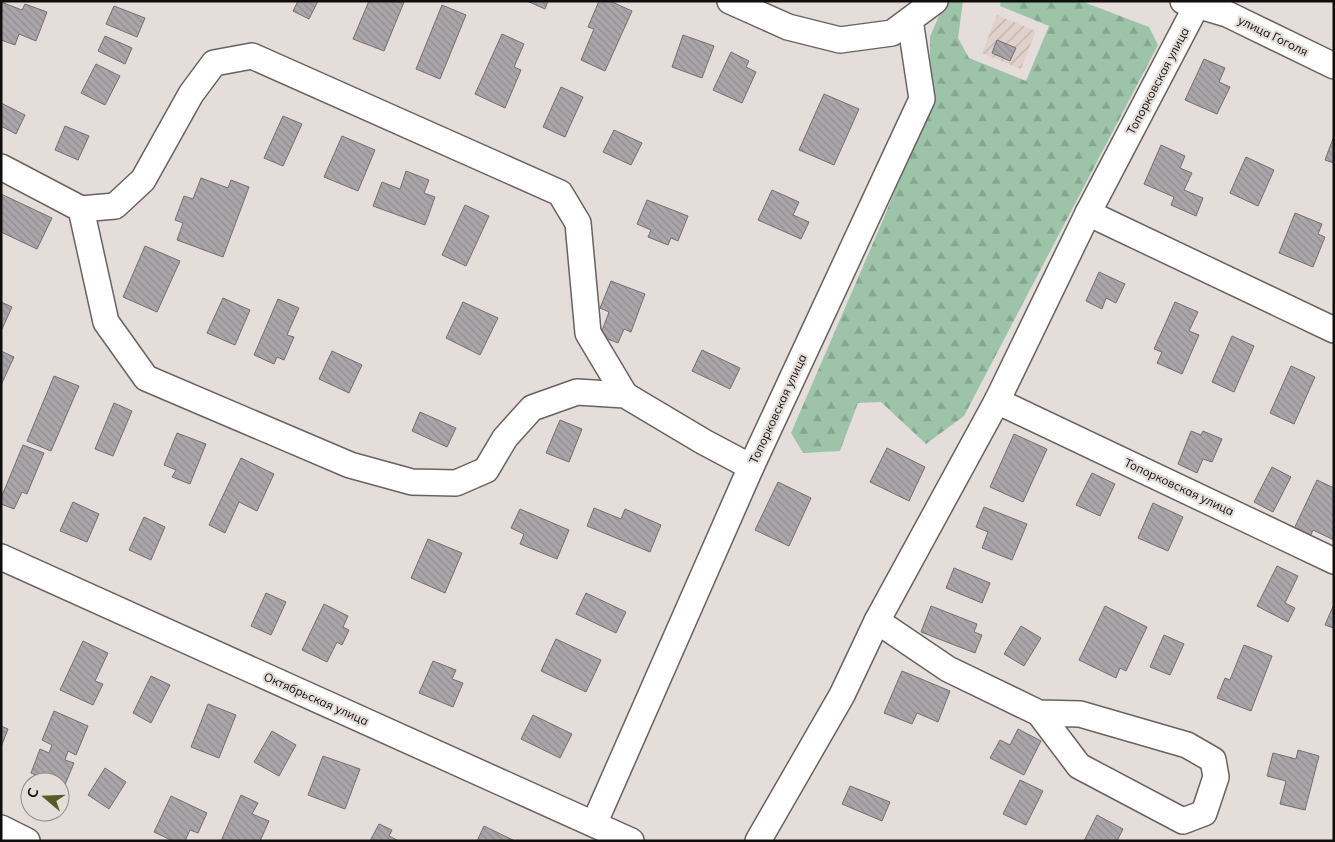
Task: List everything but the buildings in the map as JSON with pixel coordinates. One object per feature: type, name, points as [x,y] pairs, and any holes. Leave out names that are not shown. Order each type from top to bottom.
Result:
[{"type":"street","points":[[730,1],[788,27],[840,40],[892,34],[935,1]]},
{"type":"street","name":"Топорковская улица","points":[[758,841],[842,695],[877,621],[997,401],[1088,213],[1194,3]]},
{"type":"street","name":"улица Гоголя","points":[[1194,3],[1227,14],[1334,66]]},
{"type":"street","name":"Топорковская улица","points":[[594,824],[751,467],[922,99],[910,20]]},
{"type":"street","points":[[1,167],[81,210],[115,206],[143,180],[191,94],[214,63],[252,56],[560,192],[578,223],[588,334],[625,395]]},
{"type":"street","points":[[81,210],[106,322],[146,378],[350,465],[412,482],[456,483],[486,470],[505,438],[532,408],[577,392],[625,395],[704,442],[751,467]]},
{"type":"street","points":[[1088,213],[1334,330]]},
{"type":"street","name":"Топорковская улица","points":[[997,401],[1334,561]]},
{"type":"street","name":"Октябрьская улица","points":[[1,557],[631,841]]},
{"type":"street","points":[[877,621],[948,669],[1040,713],[1080,714],[1187,745],[1213,760],[1216,777],[1204,813],[1183,821],[1078,766],[1040,713]]},
{"type":"street","points":[[1,828],[27,841]]},
{"type":"shaded area","points":[[997,15],[1036,31],[1021,69],[982,53]]},
{"type":"green space","points":[[945,1],[963,1],[958,38],[969,58],[1026,81],[1049,26],[1000,6],[1001,1],[1081,1],[1149,27],[1158,45],[964,416],[926,444],[881,402],[858,403],[840,451],[803,453],[791,433],[883,220],[930,104],[930,37]]}]
